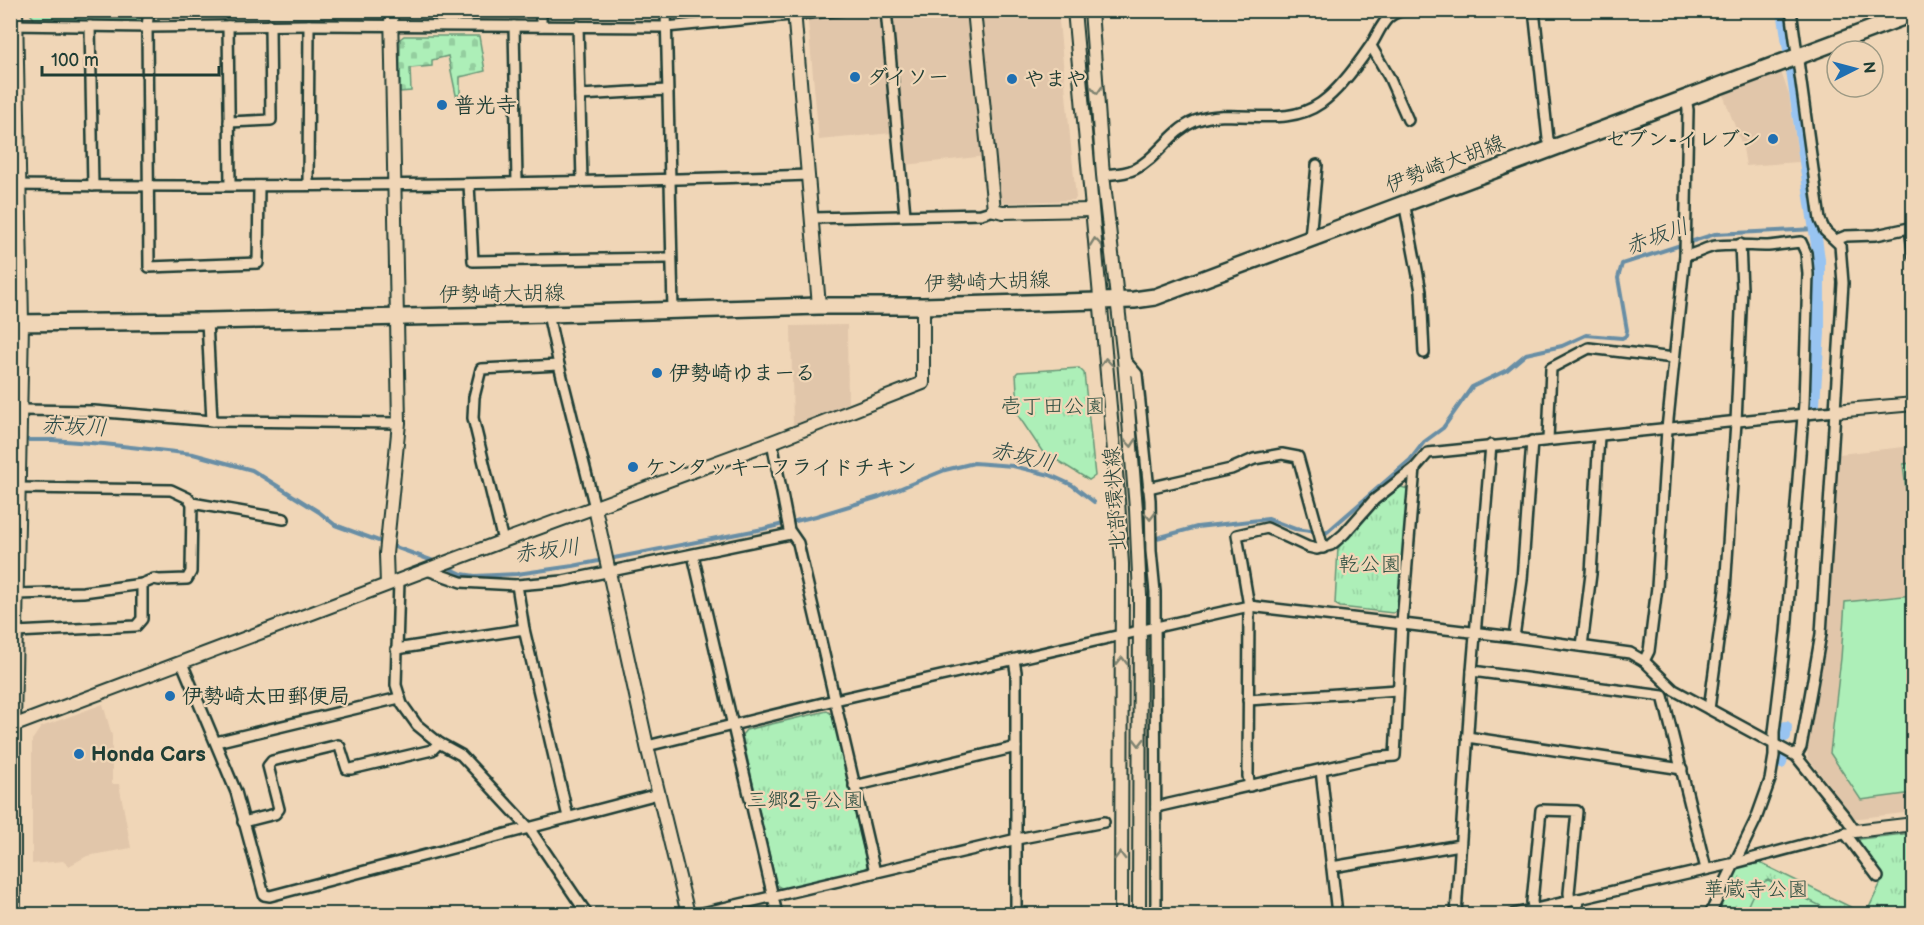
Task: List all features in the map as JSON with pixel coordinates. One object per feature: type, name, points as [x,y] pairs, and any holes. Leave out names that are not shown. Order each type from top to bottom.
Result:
[{"type":"main road","name":"伊勢崎大胡線","points":[[16,323],[548,314],[819,306],[923,306],[1117,301],[1155,297],[1914,13]]},
{"type":"street","points":[[14,915],[12,726],[20,410],[16,323],[14,25],[16,10]]},
{"type":"street","points":[[149,10],[147,27],[149,267],[258,262],[259,186]]},
{"type":"street","points":[[391,10],[399,423],[386,554],[393,582],[396,685],[399,698],[417,725],[439,743],[461,755],[529,828],[587,915]]},
{"type":"street","points":[[541,10],[541,26]]},
{"type":"street","points":[[666,10],[668,180],[673,310]]},
{"type":"street","points":[[14,25],[666,27],[842,10]]},
{"type":"street","points":[[886,10],[906,215]]},
{"type":"street","points":[[974,10],[994,210]]},
{"type":"street","name":"北部環状線","points":[[1074,10],[1117,484],[1122,564],[1121,915]]},
{"type":"street","name":"北部環状線","points":[[1091,10],[1104,175],[1124,359],[1136,509],[1140,631],[1139,915]]},
{"type":"street","points":[[1104,175],[1137,169],[1180,130],[1196,121],[1221,116],[1277,117],[1297,114],[1314,107],[1331,94],[1356,66],[1386,20],[1395,12],[1405,10]]},
{"type":"street","points":[[1534,10],[1548,138],[1551,147]]},
{"type":"street","points":[[1791,10],[1820,220],[1825,231],[1836,240],[1842,254],[1843,284],[1821,634],[1801,747],[1796,756]]},
{"type":"street","points":[[794,13],[819,306]]},
{"type":"street","points":[[229,122],[271,120],[270,25]]},
{"type":"street","points":[[308,184],[309,25]]},
{"type":"street","points":[[90,26],[93,186]]},
{"type":"street","points":[[228,26],[230,185]]},
{"type":"street","points":[[514,26],[517,182]]},
{"type":"street","points":[[578,26],[582,181]]},
{"type":"street","points":[[1371,46],[1389,76],[1408,120]]},
{"type":"street","points":[[580,95],[667,90]]},
{"type":"street","points":[[1644,661],[1649,651],[1657,588],[1667,429],[1685,255],[1688,110],[1686,97]]},
{"type":"street","points":[[1310,238],[1317,165]]},
{"type":"street","points":[[15,185],[394,186],[808,175]]},
{"type":"street","points":[[469,184],[473,261],[670,258]]},
{"type":"street","points":[[1404,202],[1421,291],[1424,353]]},
{"type":"street","points":[[813,218],[981,214],[994,210],[1003,212],[1091,210]]},
{"type":"street","points":[[1836,240],[1846,236],[1876,235],[1912,227],[1914,257]]},
{"type":"street","points":[[1685,255],[1694,255],[1709,247],[1740,244],[1767,246],[1801,242],[1804,245],[1808,274],[1803,413],[1792,557],[1770,780],[1756,819],[1710,915]]},
{"type":"street","points":[[1709,709],[1725,590],[1742,289],[1740,244]]},
{"type":"street","points":[[12,726],[772,442],[922,383],[923,306]]},
{"type":"street","points":[[548,314],[688,915]]},
{"type":"street","points":[[207,321],[212,421]]},
{"type":"street","points":[[1548,440],[1551,368],[1589,348],[1674,358]]},
{"type":"street","points":[[1124,359],[1137,374],[1155,592],[1156,915]]},
{"type":"street","points":[[503,541],[473,418],[474,397],[481,369],[559,365]]},
{"type":"street","points":[[1250,786],[1248,776],[1249,606],[1238,535],[1267,528],[1308,547],[1323,548],[1336,541],[1374,500],[1415,468],[1428,453],[1736,422],[1803,413],[1914,404]]},
{"type":"street","points":[[20,410],[94,411],[212,421],[399,423]]},
{"type":"street","points":[[1582,646],[1591,574],[1599,436]]},
{"type":"street","points":[[1514,637],[1522,580],[1532,441]]},
{"type":"street","points":[[772,442],[790,534],[798,543],[875,872]]},
{"type":"street","points":[[1456,915],[1467,737],[1491,445]]},
{"type":"street","points":[[1148,488],[1231,469],[1254,459],[1282,454],[1298,457],[1323,548]]},
{"type":"street","points":[[1156,807],[1371,758],[1395,756],[1402,623],[1415,468]]},
{"type":"street","points":[[19,488],[171,490],[189,498],[192,502],[284,519]]},
{"type":"street","points":[[17,594],[83,592],[142,584],[154,579],[187,579],[191,572],[192,502]]},
{"type":"street","points":[[427,570],[461,582],[517,585],[563,580],[608,569],[693,555],[790,534]]},
{"type":"street","points":[[693,555],[777,915]]},
{"type":"street","points":[[16,633],[136,626],[142,619],[142,584]]},
{"type":"street","points":[[517,585],[524,629],[568,817]]},
{"type":"street","points":[[647,746],[835,700],[1249,606],[1476,632],[1630,653],[1644,661],[1674,690],[1796,756],[1846,818],[1850,832],[1878,877]]},
{"type":"street","points":[[396,649],[524,629]]},
{"type":"street","points":[[1014,660],[1017,747],[1016,915]]},
{"type":"street","points":[[182,663],[236,792],[264,895],[270,896],[658,794]]},
{"type":"street","points":[[1472,671],[1664,696],[1706,869]]},
{"type":"street","points":[[1248,700],[1398,690]]},
{"type":"street","points":[[216,742],[399,698]]},
{"type":"street","points":[[1467,737],[1682,769]]},
{"type":"street","points":[[243,822],[275,814],[279,809],[268,766],[272,761],[338,745],[347,769],[351,770],[432,750],[439,743]]},
{"type":"street","points":[[854,786],[1017,747]]},
{"type":"street","points":[[1321,770],[1337,915]]},
{"type":"street","points":[[1534,910],[1532,902],[1541,810],[1577,811],[1569,893],[1579,915]]},
{"type":"street","points":[[698,915],[1017,839],[1104,822]]},
{"type":"street","points":[[1519,914],[1850,832],[1914,824]]},
{"type":"street","points":[[1332,867],[1461,845]]},
{"type":"shaded area","points":[[807,11],[1058,11],[1076,198],[1074,200],[1004,203],[999,197],[995,155],[896,166],[892,133],[819,140]]},
{"type":"shaded area","points":[[1780,69],[1789,95],[1799,162],[1746,166],[1743,148],[1724,97],[1726,90]]},
{"type":"shaded area","points":[[847,325],[848,404],[793,426],[791,326]]},
{"type":"shaded area","points":[[1913,446],[1913,812],[1855,818],[1808,758],[1807,751],[1827,638],[1839,454]]},
{"type":"shaded area","points":[[103,704],[112,736],[112,784],[119,784],[131,848],[87,856],[69,866],[63,861],[32,864],[32,740],[41,727]]},
{"type":"green space","points":[[28,11],[144,11],[144,15],[138,20],[35,20]]},
{"type":"green space","points":[[404,36],[479,36],[485,71],[460,77],[460,95],[456,95],[448,56],[432,60],[432,66],[410,68],[411,91],[400,92],[400,39]]},
{"type":"green space","name":"壱丁田公園","points":[[1079,368],[1084,373],[1095,476],[1089,480],[1044,454],[1013,408],[1018,407],[1016,374],[1018,372]]},
{"type":"green space","points":[[1914,463],[1913,551],[1903,464]]},
{"type":"green space","name":"乾公園","points":[[1401,487],[1408,489],[1399,609],[1393,613],[1340,607],[1335,604],[1338,548],[1373,509]]},
{"type":"green space","points":[[1913,595],[1913,793],[1861,800],[1830,753],[1845,602]]},
{"type":"green space","name":"三郷2号公園","points":[[827,711],[833,715],[867,864],[866,869],[783,889],[776,885],[742,735],[746,730]]},
{"type":"green space","name":"華蔵寺公園","points":[[1913,833],[1913,914],[1866,914],[1884,876],[1858,843],[1860,839]]},
{"type":"green space","name":"華蔵寺公園","points":[[1758,862],[1865,914],[1714,914],[1734,868]]},
{"type":"green space","points":[[1768,880],[1837,914],[1744,914],[1756,890]]},
{"type":"waterway","points":[[1783,10],[1789,50]]},
{"type":"waterway","points":[[1791,64],[1819,259],[1819,333],[1814,404]]},
{"type":"waterway","name":"赤坂川","points":[[1157,538],[1197,527],[1268,519],[1295,529],[1326,533],[1410,460],[1424,442],[1443,428],[1472,387],[1507,370],[1526,354],[1562,346],[1586,335],[1622,338],[1626,336],[1627,330],[1618,278],[1622,264],[1715,234],[1816,229]]},
{"type":"waterway","name":"赤坂川","points":[[10,440],[52,440],[193,454],[252,470],[319,512],[335,525],[436,562]]},
{"type":"waterway","name":"赤坂川","points":[[445,566],[462,574],[475,576],[517,574],[573,566],[763,529],[816,516],[879,497],[945,470],[974,463],[1013,466],[1050,475],[1072,485],[1094,502]]},
{"type":"waterway","points":[[1785,736],[1786,727]]},
{"type":"waterway","points":[[1781,763],[1782,757]]},
{"type":"place","name":"ダイソー","points":[[855,77]]},
{"type":"place","name":"やまや","points":[[1012,79]]},
{"type":"place","name":"普光寺","points":[[442,105]]},
{"type":"place","name":"セブン-イレブン","points":[[1773,139]]},
{"type":"place","name":"伊勢崎ゆまーる","points":[[657,373]]},
{"type":"place","name":"ケンタッキーフライドチキン","points":[[633,467]]},
{"type":"place","name":"伊勢崎太田郵便局","points":[[170,696]]},
{"type":"place","name":"Honda Cars","points":[[79,754]]}]
